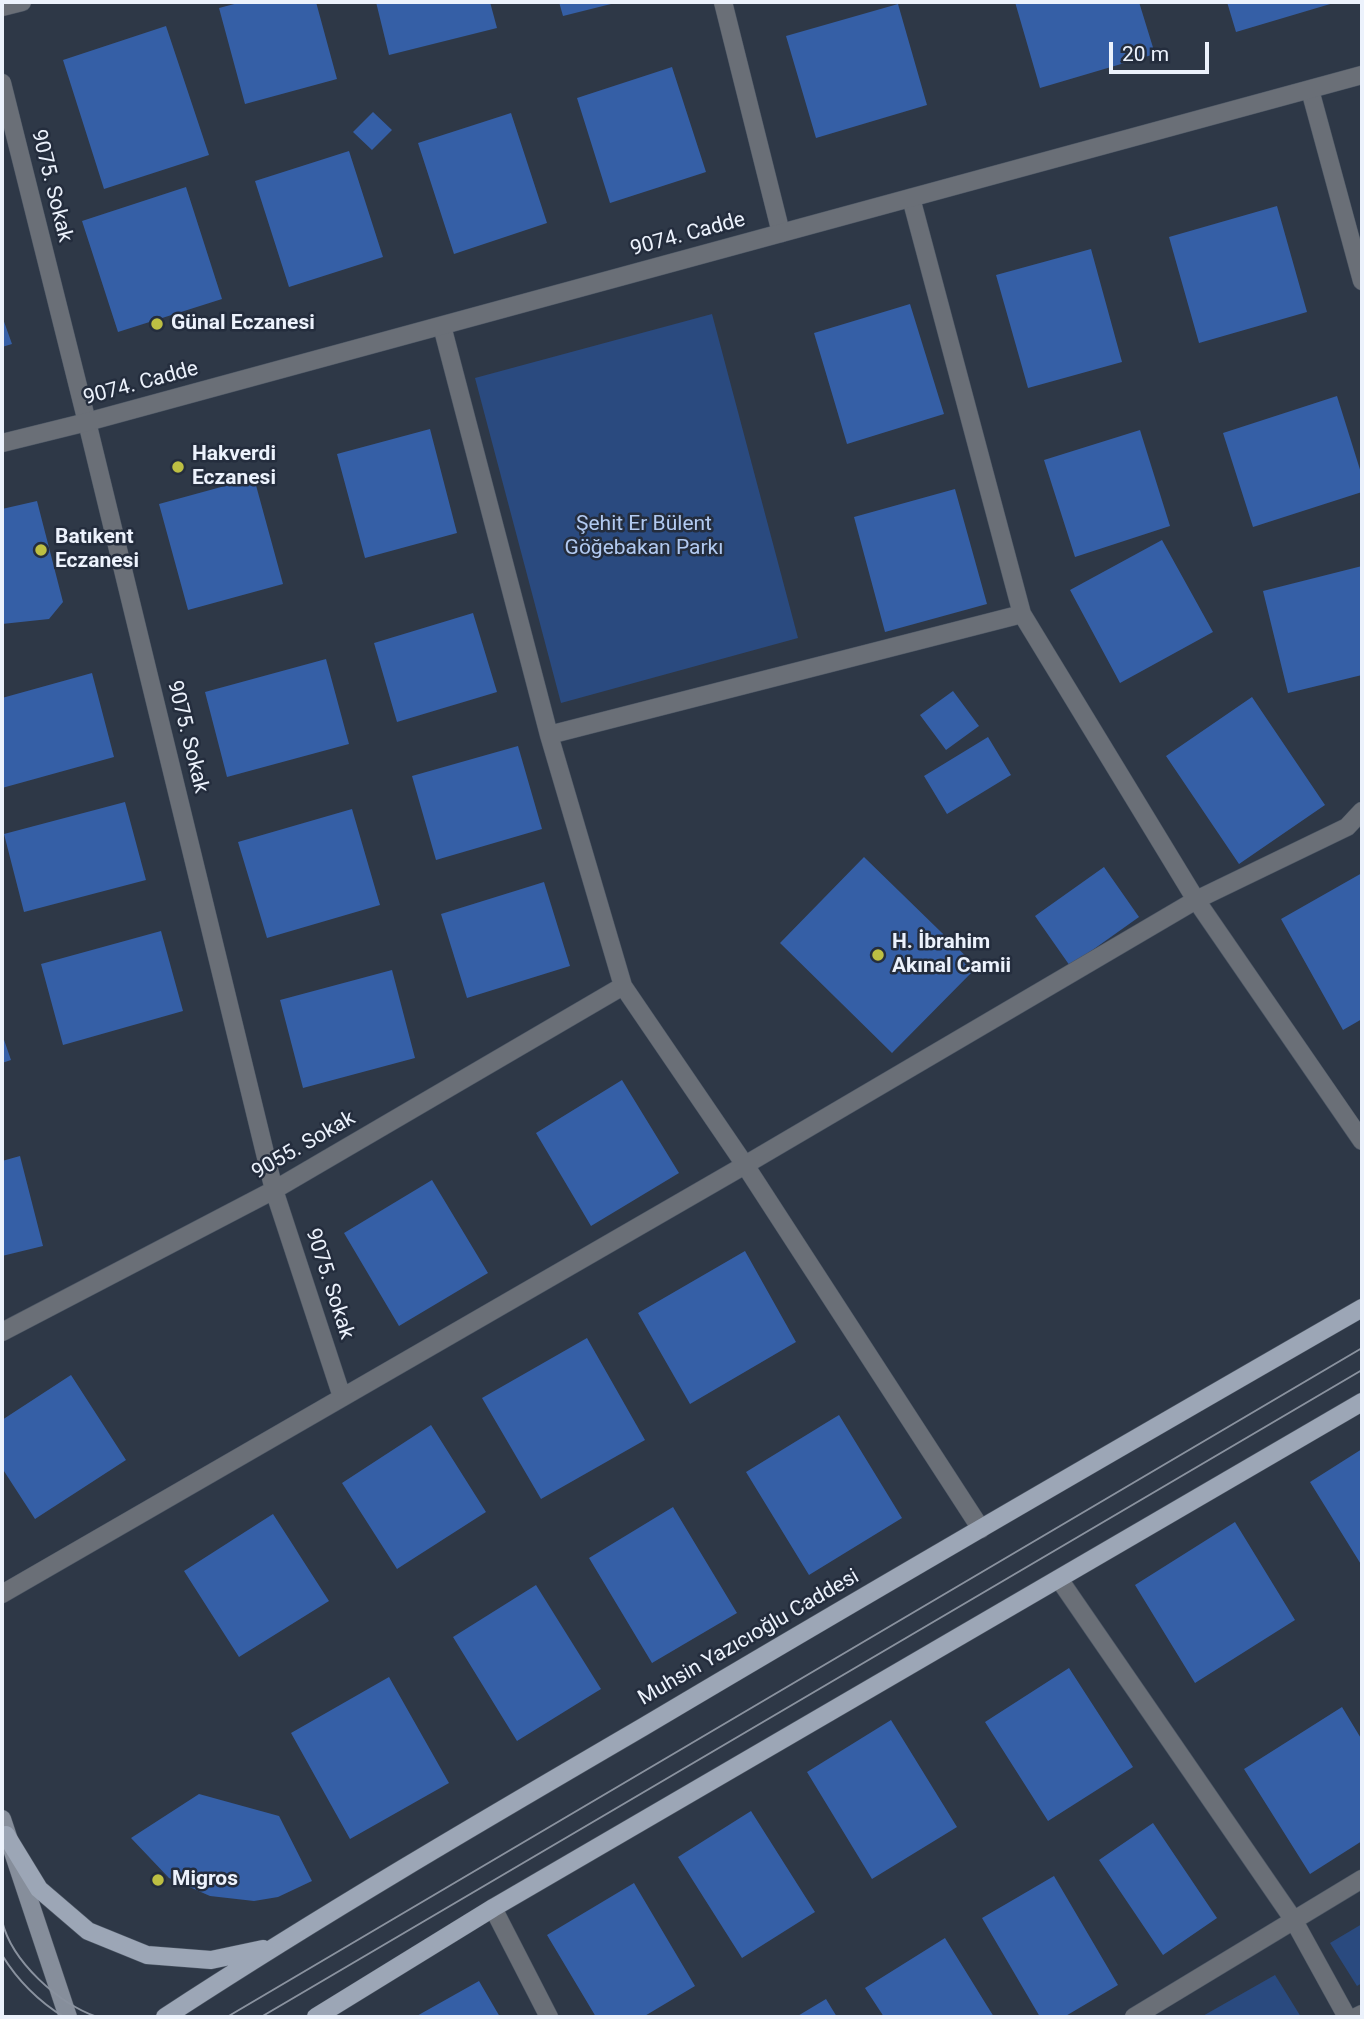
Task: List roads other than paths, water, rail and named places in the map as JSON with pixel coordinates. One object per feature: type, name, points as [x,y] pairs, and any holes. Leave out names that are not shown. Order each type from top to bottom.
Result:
[{"type":"main road","name":"Muhsin Yazıcıoğlu Caddesi","points":[[165,2017],[274,1947],[981,1529],[1362,1308]]},
{"type":"main road","points":[[316,2017],[493,1908],[1362,1402]]},
{"type":"main road","points":[[4,1827],[39,1889],[88,1930],[147,1955],[211,1960],[274,1947]]},
{"type":"main road","points":[[4,1827],[68,2017]]},
{"type":"street","points":[[2,7],[22,2]]},
{"type":"street","points":[[723,2],[781,233]]},
{"type":"street","name":"9074. Cadde","points":[[26,438],[1362,75]]},
{"type":"street","name":"9075. Sokak","points":[[2,83],[88,422],[274,1190],[342,1397]]},
{"type":"street","points":[[1310,90],[1362,281]]},
{"type":"street","points":[[911,198],[1022,614],[1196,901],[1362,1141]]},
{"type":"street","points":[[442,326],[549,735],[622,986],[745,1165],[981,1529]]},
{"type":"street","points":[[2,443],[26,438]]},
{"type":"street","points":[[2,449],[26,438]]},
{"type":"street","points":[[549,735],[1022,614]]},
{"type":"street","points":[[2,1594],[1196,901],[1347,827],[1362,811]]},
{"type":"street","name":"9055. Sokak","points":[[2,1332],[274,1190],[622,986]]},
{"type":"street","points":[[1059,1579],[1293,1919],[1347,2017]]},
{"type":"street","points":[[1134,2017],[1362,1879]]},
{"type":"street","points":[[493,1908],[549,2017]]},
{"type":"street","points":[[1356,2017],[1362,2014]]},
{"type":"tram line","points":[[227,2017],[1362,1348]]},
{"type":"tram line","points":[[261,2017],[1362,1370]]},
{"type":"tram line","points":[[2,1921],[7,1936],[26,1966],[67,2002],[97,2017]]},
{"type":"tram line","points":[[2,1955],[29,1990],[64,2017]]},
{"type":"place","name":"Günal Eczanesi","points":[[157,324]]},
{"type":"place","name":"Hakverdi Eczanesi","points":[[178,467]]},
{"type":"place","name":"Batıkent Eczanesi","points":[[41,550]]},
{"type":"place","name":"H. İbrahim Akınal Camii","points":[[878,955]]},
{"type":"place","name":"Migros","points":[[158,1880]]},
{"type":"park label","name":"Şehit Er Bülent Göğebakan Parkı","points":[[644,537]]}]
